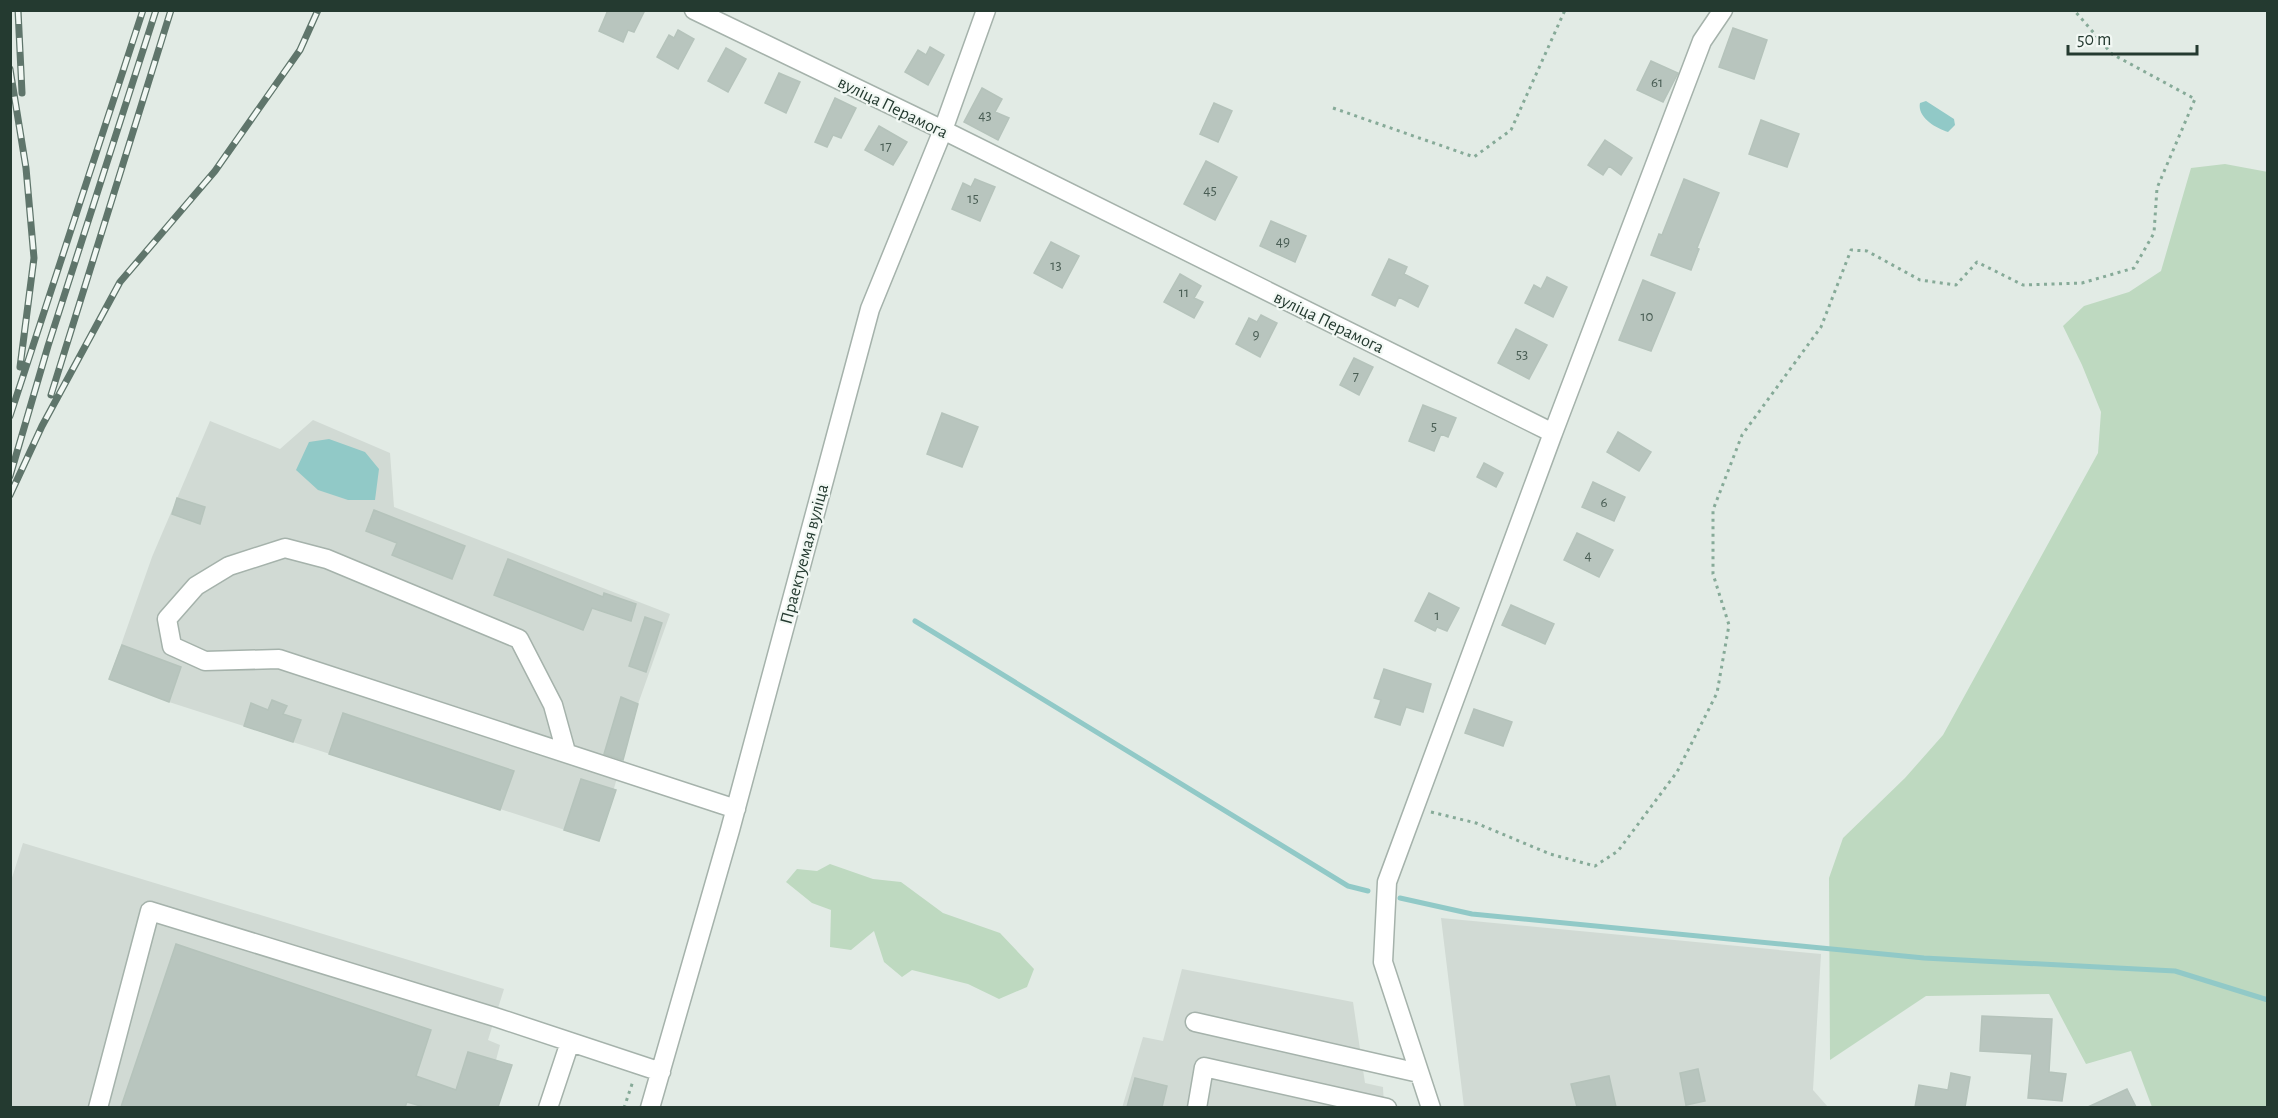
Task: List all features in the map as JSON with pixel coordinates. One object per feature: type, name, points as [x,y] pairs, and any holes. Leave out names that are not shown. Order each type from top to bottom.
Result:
[{"type":"street","name":"вуліца Перамога","points":[[694,10],[943,130],[1553,433]]},
{"type":"street","name":"Праектуемая вуліца","points":[[650,1107],[736,809],[870,309],[943,130],[986,10]]},
{"type":"street","points":[[1431,1107],[1383,962],[1387,882],[1553,433],[1702,41],[1724,10]]},
{"type":"street","points":[[566,752],[554,705],[519,639],[327,559],[285,548],[229,566],[196,586],[167,620],[172,646],[205,662],[279,658],[736,809]]},
{"type":"street","points":[[98,1107],[150,911],[661,1072]]},
{"type":"street","points":[[1196,1022],[1419,1073]]},
{"type":"street","points":[[548,1107],[570,1042]]},
{"type":"street","points":[[1197,1107],[1204,1067],[1387,1107]]},
{"type":"path","points":[[1333,108],[1474,157],[1511,130],[1565,10]]},
{"type":"path","points":[[1407,826],[1426,811],[1476,823],[1550,854],[1595,866],[1618,851],[1677,772],[1718,693],[1729,625],[1713,574],[1713,510],[1742,435],[1821,327],[1851,250],[1867,251],[1920,280],[1956,285],[1977,262],[2023,285],[2082,282],[2134,268],[2154,233],[2157,188],[2195,99],[2112,54],[2074,10]]},
{"type":"path","points":[[624,1107],[638,1064]]},
{"type":"shaded area","points":[[313,420],[390,453],[394,507],[670,614],[638,704],[599,841],[169,702],[109,679],[152,557],[210,421],[280,449]]},
{"type":"shaded area","points":[[23,843],[504,989],[488,1040],[500,1045],[496,1060],[512,1065],[498,1107],[11,1108],[10,884]]},
{"type":"shaded area","points":[[1441,918],[1821,954],[1813,1090],[1828,1107],[1464,1107]]},
{"type":"shaded area","points":[[1182,969],[1353,1002],[1365,1083],[1383,1087],[1384,1107],[1122,1108],[1143,1037],[1163,1041]]},
{"type":"green space","points":[[2225,164],[2268,172],[2267,1107],[2152,1107],[2131,1051],[2086,1064],[2049,994],[1926,996],[1830,1060],[1829,878],[1843,838],[1905,778],[1943,735],[2098,453],[2101,412],[2063,326],[2084,306],[2129,292],[2161,271],[2191,168]]},
{"type":"green space","points":[[830,864],[873,879],[901,882],[943,913],[1000,933],[1034,969],[1027,987],[999,999],[968,984],[912,970],[902,977],[884,962],[874,931],[851,950],[830,947],[831,910],[812,903],[786,882],[797,869],[817,871]]},
{"type":"water","points":[[1926,101],[1954,119],[1955,125],[1948,132],[1933,125],[1921,113],[1920,103]]},
{"type":"water","points":[[329,439],[365,452],[379,469],[375,500],[348,500],[318,490],[296,470],[309,442]]},
{"type":"building","points":[[608,10],[645,10],[634,32],[628,30],[623,42],[599,31]]},
{"type":"building","points":[[1733,28],[1767,40],[1754,79],[1719,67]]},
{"type":"building","points":[[678,30],[694,39],[678,69],[657,57],[669,35],[674,38]]},
{"type":"building","points":[[930,47],[944,55],[928,85],[905,72],[918,50],[926,55]]},
{"type":"building","points":[[726,48],[746,59],[728,92],[708,81]]},
{"type":"building","points":[[1651,61],[1678,73],[1663,102],[1637,90]]},
{"type":"building","points":[[779,73],[800,82],[786,113],[765,103]]},
{"type":"building","points":[[982,88],[1002,99],[995,112],[1009,118],[998,140],[964,122]]},
{"type":"building","points":[[835,98],[856,108],[841,138],[833,135],[827,147],[815,142]]},
{"type":"building","points":[[1214,103],[1232,111],[1218,142],[1200,134]]},
{"type":"building","points":[[1761,120],[1799,134],[1787,167],[1749,154]]},
{"type":"building","points":[[879,126],[907,142],[893,165],[865,150]]},
{"type":"building","points":[[1605,140],[1632,158],[1621,175],[1609,166],[1603,175],[1588,165]]},
{"type":"building","points":[[1206,161],[1237,177],[1215,220],[1184,204]]},
{"type":"building","points":[[975,179],[995,187],[980,221],[952,209],[963,183],[971,187]]},
{"type":"building","points":[[1684,179],[1719,193],[1697,248],[1699,249],[1691,270],[1651,255],[1659,234],[1662,235]]},
{"type":"building","points":[[1271,221],[1306,236],[1295,262],[1260,246]]},
{"type":"building","points":[[1051,242],[1079,256],[1062,288],[1034,273]]},
{"type":"building","points":[[1389,259],[1407,267],[1404,274],[1428,286],[1418,307],[1399,297],[1395,306],[1372,295]]},
{"type":"building","points":[[1180,274],[1201,286],[1194,298],[1203,302],[1194,318],[1164,302]]},
{"type":"building","points":[[1547,277],[1567,287],[1553,317],[1525,303],[1534,285],[1541,289]]},
{"type":"building","points":[[1643,280],[1675,293],[1651,351],[1619,340]]},
{"type":"building","points":[[1261,315],[1277,323],[1260,357],[1236,344],[1249,318],[1257,322]]},
{"type":"building","points":[[1516,329],[1547,345],[1529,379],[1498,363]]},
{"type":"building","points":[[1354,358],[1373,367],[1359,395],[1340,385]]},
{"type":"building","points":[[1423,405],[1456,418],[1448,437],[1441,434],[1434,451],[1409,441]]},
{"type":"building","points":[[942,413],[978,427],[962,467],[927,454]]},
{"type":"building","points":[[1618,432],[1651,452],[1639,471],[1607,452]]},
{"type":"building","points":[[1484,463],[1503,473],[1496,487],[1477,477]]},
{"type":"building","points":[[1593,482],[1625,497],[1614,521],[1582,507]]},
{"type":"building","points":[[177,498],[205,507],[200,524],[172,514]]},
{"type":"building","points":[[374,510],[465,546],[452,579],[392,555],[397,543],[366,531]]},
{"type":"building","points":[[1577,533],[1613,550],[1599,577],[1564,560]]},
{"type":"building","points":[[508,559],[603,597],[604,593],[636,604],[631,621],[592,608],[583,630],[494,595]]},
{"type":"building","points":[[1429,593],[1459,608],[1447,631],[1437,627],[1435,631],[1415,621]]},
{"type":"building","points":[[1511,605],[1554,624],[1545,644],[1502,625]]},
{"type":"building","points":[[645,617],[662,623],[646,672],[629,666]]},
{"type":"building","points":[[122,645],[181,667],[169,702],[109,679]]},
{"type":"building","points":[[1384,669],[1431,684],[1423,712],[1406,707],[1400,725],[1375,717],[1381,700],[1374,698]]},
{"type":"building","points":[[621,697],[638,704],[623,760],[604,754]]},
{"type":"building","points":[[272,700],[287,706],[283,714],[301,720],[293,742],[244,726],[251,703],[268,710]]},
{"type":"building","points":[[1474,709],[1512,722],[1503,746],[1465,733]]},
{"type":"building","points":[[343,713],[514,771],[500,810],[329,754]]},
{"type":"building","points":[[581,779],[616,790],[599,841],[564,830]]},
{"type":"building","points":[[176,944],[431,1030],[416,1076],[456,1090],[468,1052],[512,1065],[498,1107],[424,1107],[407,1102],[405,1107],[121,1107]]},
{"type":"building","points":[[1982,1016],[2052,1019],[2049,1072],[2066,1074],[2062,1101],[2028,1098],[2032,1054],[1980,1051]]},
{"type":"building","points":[[1698,1069],[1705,1101],[1686,1105],[1680,1073]]},
{"type":"building","points":[[1951,1073],[1970,1077],[1965,1107],[1915,1107],[1919,1085],[1948,1090]]},
{"type":"building","points":[[1609,1076],[1616,1107],[1577,1107],[1571,1084]]},
{"type":"building","points":[[1135,1078],[1167,1086],[1162,1107],[1127,1107]]},
{"type":"building","points":[[2127,1089],[2136,1107],[2088,1107]]},
{"type":"waterway","points":[[915,621],[1348,886],[1368,891]]},
{"type":"waterway","points":[[1400,898],[1472,914],[1924,958],[2175,971],[2268,1000]]},
{"type":"railway","points":[[18,10],[22,93]]},
{"type":"railway","points":[[10,416],[143,10]]},
{"type":"railway","points":[[10,476],[48,346],[156,10]]},
{"type":"railway","points":[[51,395],[171,10]]},
{"type":"railway","points":[[10,495],[42,426],[120,282],[215,171],[300,50],[318,10]]},
{"type":"railway","points":[[10,69],[26,168],[34,258],[20,367]]}]
